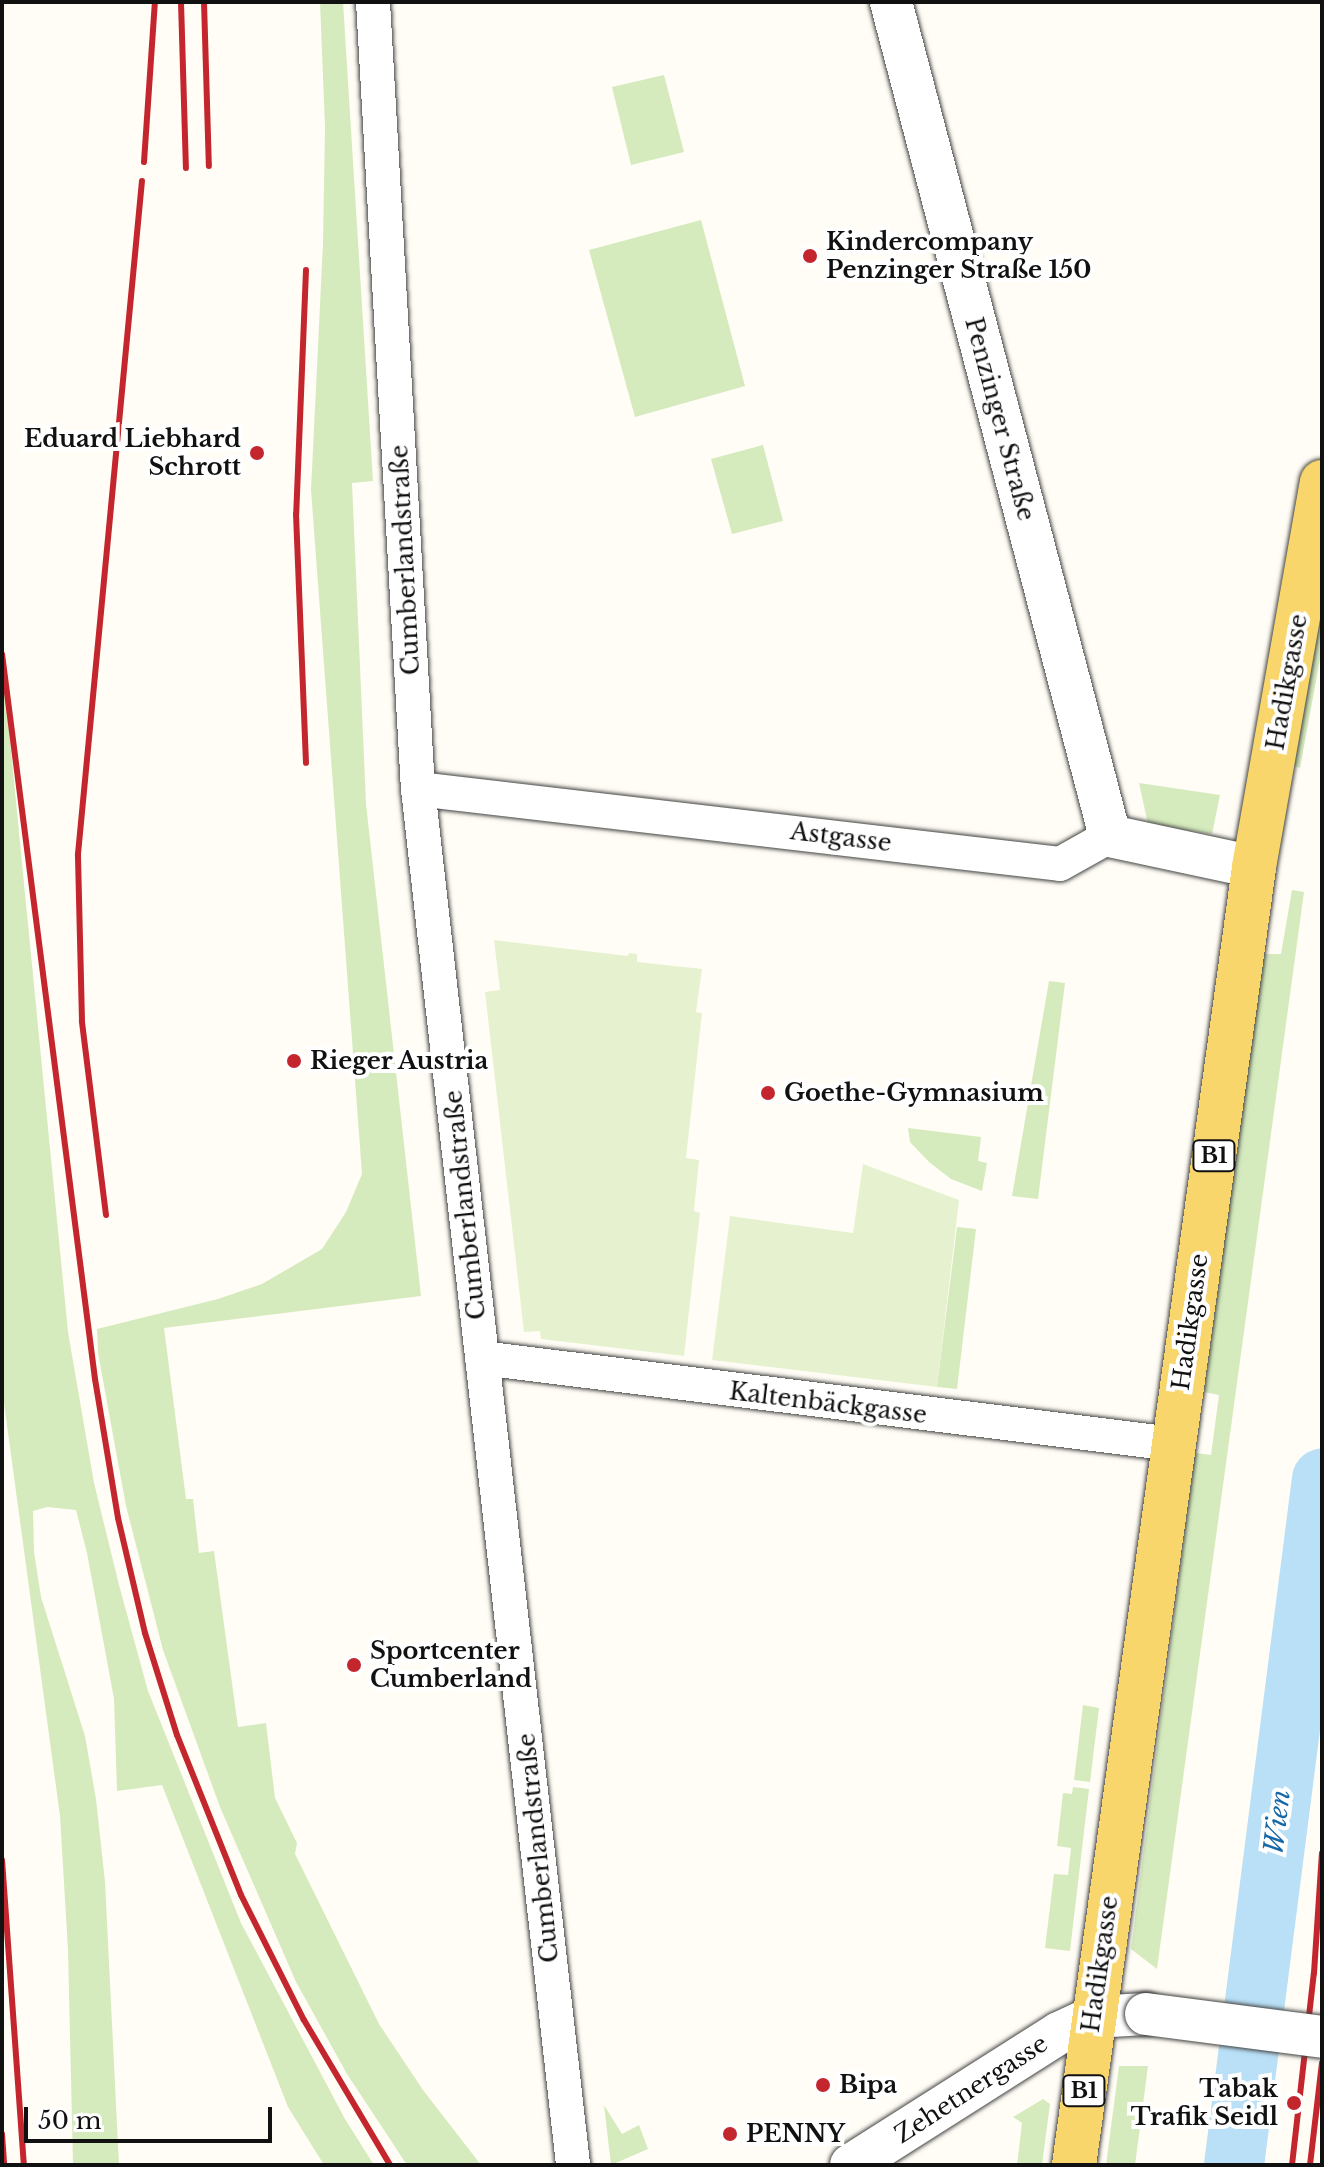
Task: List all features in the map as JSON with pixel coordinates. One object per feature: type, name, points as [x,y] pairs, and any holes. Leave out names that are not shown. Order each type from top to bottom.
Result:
[{"type":"main road","name":"Hadikgasse","points":[[1074,2165],[1254,867],[1322,482]]},
{"type":"street","name":"Cumberlandstraße","points":[[373,2],[418,789],[573,2165]]},
{"type":"street","name":"Penzinger Straße","points":[[891,2],[1110,836]]},
{"type":"street","name":"Astgasse","points":[[418,789],[1060,864],[1110,836]]},
{"type":"street","points":[[1110,836],[1254,867]]},
{"type":"street","name":"Kaltenbäckgasse","points":[[482,1358],[1173,1444]]},
{"type":"street","points":[[1093,2017],[1146,2014],[1322,2037]]},
{"type":"street","name":"Zehetnergasse","points":[[851,2165],[907,2132],[936,2108],[1059,2033],[1093,2017]]},
{"type":"green space","points":[[320,2],[343,2],[373,481],[352,483],[366,804],[421,1296],[164,1328],[186,1499],[193,1499],[199,1553],[214,1551],[238,1727],[266,1723],[275,1798],[297,1843],[295,1854],[379,2024],[423,2090],[481,2165],[407,2165],[347,2074],[296,1982],[220,1807],[163,1650],[126,1506],[98,1353],[97,1329],[218,1299],[262,1284],[322,1249],[346,1212],[362,1174],[311,490],[323,243],[325,127]]},
{"type":"green space","points":[[664,75],[684,152],[631,165],[612,87]]},
{"type":"green space","points":[[701,220],[745,386],[635,417],[589,250]]},
{"type":"green space","points":[[763,445],[783,521],[732,534],[711,459]]},
{"type":"green space","points":[[1322,600],[1322,648],[1300,768],[1292,765]]},
{"type":"green space","points":[[2,659],[68,1332],[94,1483],[119,1585],[148,1691],[241,1923],[345,2119],[374,2165],[324,2165],[288,2107],[162,1785],[117,1791],[114,1699],[87,1553],[76,1510],[47,1507],[33,1511],[34,1552],[41,1597],[85,1736],[96,1799],[105,1882],[119,2165],[73,2165],[68,1950],[60,1816],[4,1403]]},
{"type":"green space","points":[[1139,783],[1220,795],[1212,834],[1148,824]]},
{"type":"green space","points":[[1292,890],[1304,892],[1157,1969],[1131,1949],[1195,1453],[1211,1455],[1219,1395],[1204,1392],[1263,954],[1281,954]]},
{"type":"green space","points":[[494,940],[628,956],[629,953],[637,954],[637,962],[702,969],[696,1012],[702,1013],[686,1158],[699,1160],[694,1211],[700,1213],[684,1356],[541,1339],[540,1331],[524,1332],[485,992],[500,990]]},
{"type":"green space","points":[[1049,981],[1065,983],[1038,1199],[1012,1196]]},
{"type":"green space","points":[[908,1128],[981,1137],[978,1161],[987,1163],[982,1191],[951,1179],[929,1162],[910,1142]]},
{"type":"green space","points":[[863,1164],[959,1200],[937,1387],[712,1360],[730,1216],[853,1233]]},
{"type":"green space","points":[[957,1227],[976,1229],[957,1389],[937,1387]]},
{"type":"green space","points":[[1083,1705],[1099,1708],[1090,1782],[1074,1780]]},
{"type":"green space","points":[[1073,1787],[1089,1789],[1070,1951],[1045,1948],[1054,1874],[1068,1875],[1071,1848],[1057,1846],[1063,1793],[1072,1794]]},
{"type":"green space","points":[[1119,2066],[1148,2066],[1135,2165],[1106,2165]]},
{"type":"green space","points":[[1043,2099],[1050,2104],[1042,2165],[1017,2165],[1022,2123],[1013,2117]]},
{"type":"green space","points":[[604,2105],[622,2134],[639,2125],[648,2149],[611,2165]]},
{"type":"waterway","name":"Wien","points":[[1234,2165],[1322,1479]]},
{"type":"railway","points":[[144,162],[155,2]]},
{"type":"railway","points":[[181,2],[186,168]]},
{"type":"railway","points":[[204,2],[209,166]]},
{"type":"railway","points":[[106,1215],[82,1021],[78,854],[142,181]]},
{"type":"railway","points":[[306,270],[296,514],[306,763]]},
{"type":"railway","points":[[2,654],[95,1379],[118,1518],[145,1633],[177,1735],[241,1895],[304,2020],[390,2165]]},
{"type":"railway","points":[[1292,2165],[1314,1973],[1322,1853]]},
{"type":"railway","points":[[2,1860],[24,2165]]},
{"type":"railway","points":[[1310,2165],[1322,2063]]},
{"type":"railway","points":[[2,2134],[4,2165]]},
{"type":"place","name":"Kindercompany Penzinger Straße 150","points":[[810,256]]},
{"type":"place","name":"Eduard Liebhard Schrott","points":[[257,453]]},
{"type":"place","name":"Rieger Austria","points":[[294,1061]]},
{"type":"place","name":"Goethe-Gymnasium","points":[[768,1093]]},
{"type":"place","name":"Sportcenter Cumberland","points":[[354,1665]]},
{"type":"place","name":"Bipa","points":[[823,2085]]},
{"type":"place","name":"Tabak Trafik Seidl","points":[[1294,2103]]},
{"type":"place","name":"PENNY","points":[[730,2134]]}]
